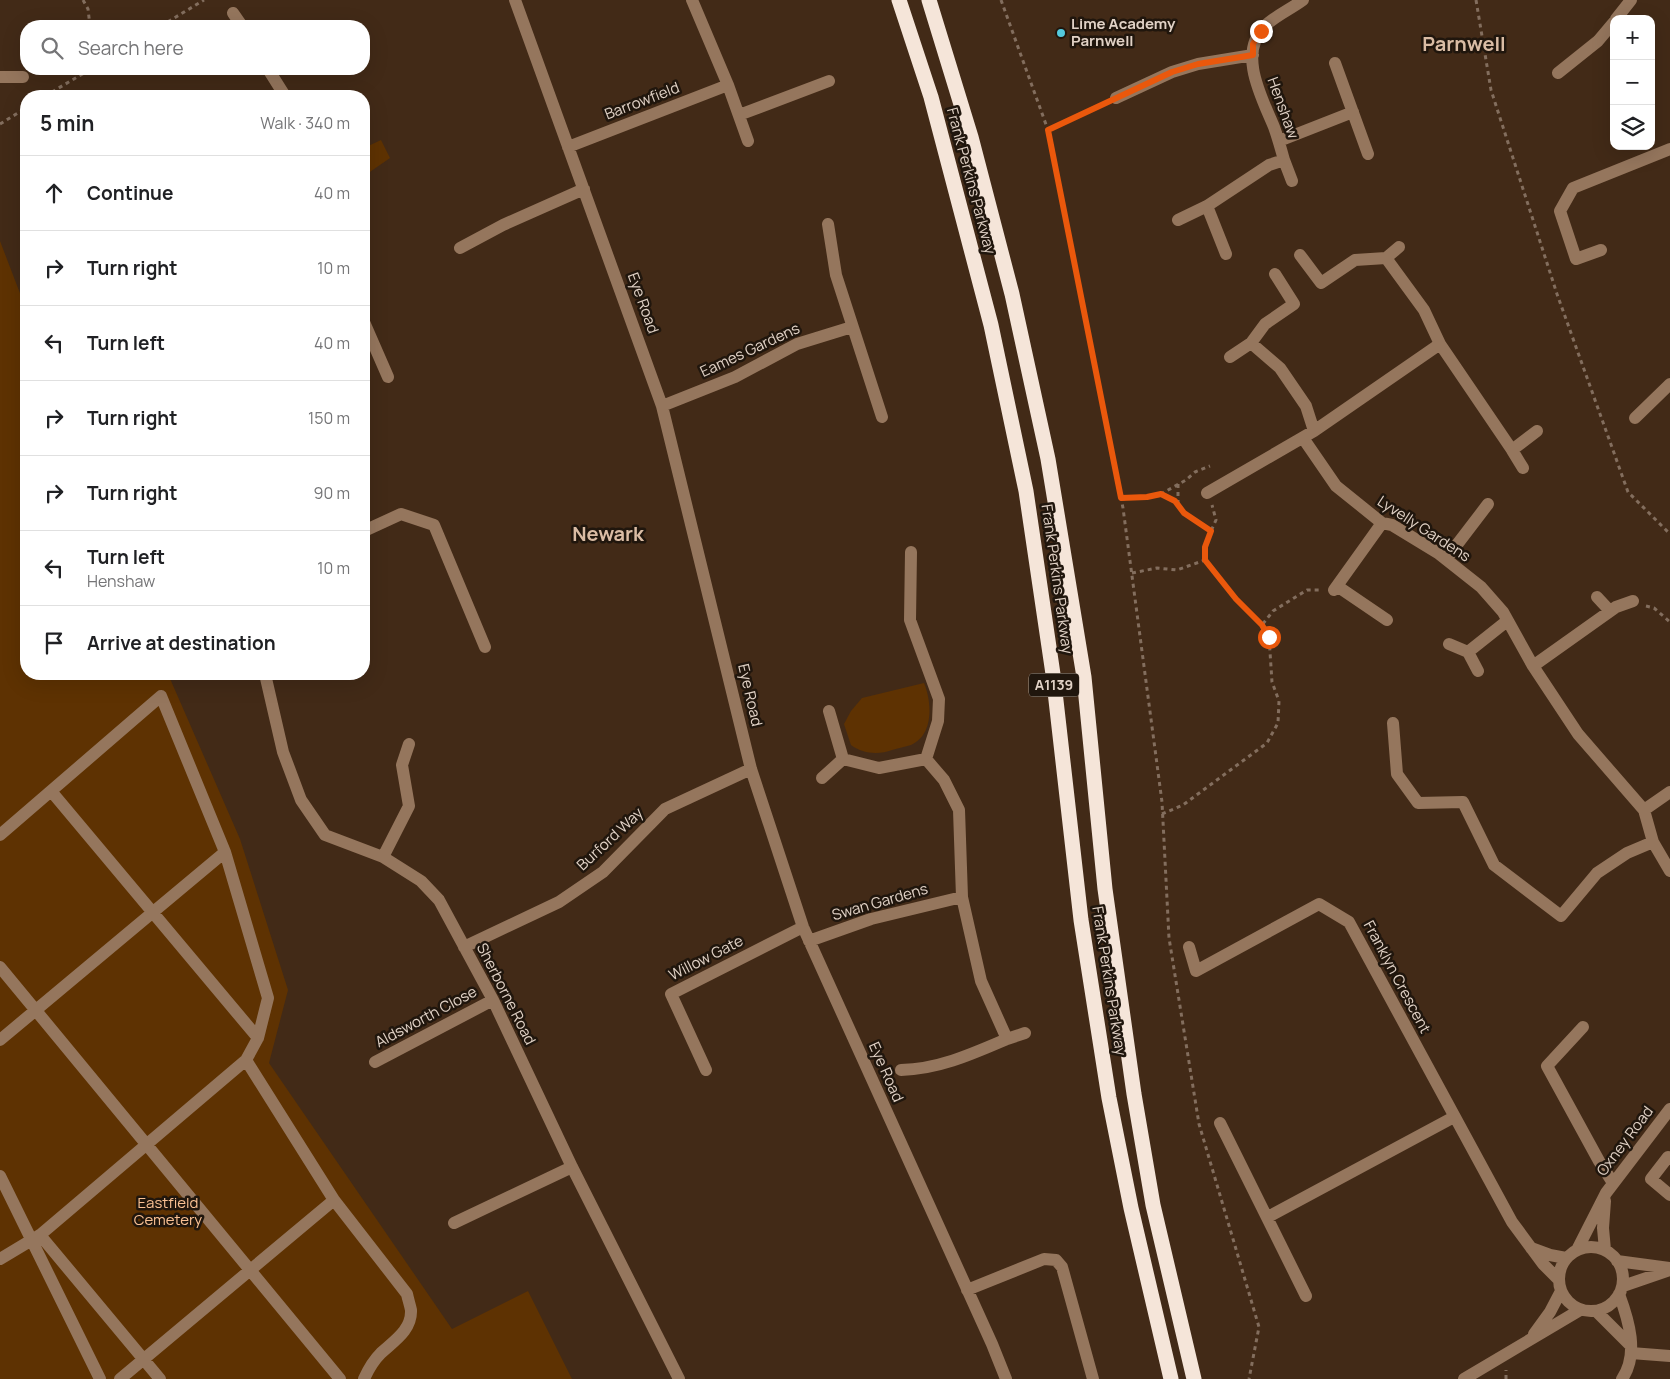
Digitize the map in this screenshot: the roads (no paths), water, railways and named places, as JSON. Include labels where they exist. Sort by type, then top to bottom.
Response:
[{"type":"highway","name":"Frank Perkins Parkway","points":[[900,0],[931,97],[991,325],[1026,491],[1053,674],[1081,920],[1109,1098],[1131,1208],[1171,1379]]},
{"type":"highway","name":"Frank Perkins Parkway","points":[[929,0],[971,137],[1012,294],[1048,459],[1084,677],[1105,890],[1134,1094],[1153,1205],[1194,1379]]},
{"type":"street","name":"Eye Road","points":[[515,0],[662,406],[751,769],[803,927],[992,1344],[1006,1379]]},
{"type":"street","points":[[692,0],[728,85],[748,141]]},
{"type":"street","name":"Henshaw","points":[[1292,182],[1279,141],[1256,83],[1253,66],[1253,44],[1264,27],[1303,0]]},
{"type":"street","points":[[1619,15],[1631,0]]},
{"type":"street","points":[[233,13],[238,20]]},
{"type":"street","points":[[1558,73],[1598,41],[1610,27]]},
{"type":"street","points":[[1116,98],[1172,72],[1198,64],[1253,55]]},
{"type":"street","points":[[1335,63],[1368,154]]},
{"type":"street","points":[[272,75],[281,90]]},
{"type":"street","points":[[0,76],[23,77]]},
{"type":"street","points":[[739,115],[829,81]]},
{"type":"street","name":"Barrowfield","points":[[568,147],[728,85]]},
{"type":"street","points":[[1279,141],[1353,112]]},
{"type":"street","points":[[1600,250],[1576,259],[1560,211],[1573,188],[1670,148]]},
{"type":"street","name":"Henshaw","points":[[1178,220],[1207,206],[1269,165],[1284,160]]},
{"type":"street","points":[[460,248],[503,225],[584,189]]},
{"type":"street","points":[[1207,206],[1226,254]]},
{"type":"street","points":[[828,224],[836,275],[882,418]]},
{"type":"street","points":[[1300,254],[1320,283],[1354,260],[1386,258],[1399,247]]},
{"type":"street","points":[[1386,258],[1424,310],[1440,344],[1523,468]]},
{"type":"street","points":[[1230,357],[1251,343],[1265,324],[1294,304],[1275,274]]},
{"type":"street","name":"Eames Gardens","points":[[662,406],[735,377],[797,344],[852,326]]},
{"type":"street","points":[[370,336],[388,377]]},
{"type":"street","points":[[1251,343],[1280,368],[1306,406],[1314,431]]},
{"type":"street","points":[[1207,493],[1314,431],[1440,344]]},
{"type":"street","points":[[1635,418],[1670,384]]},
{"type":"street","points":[[1512,450],[1537,431]]},
{"type":"street","name":"Lyvelly Gardens","points":[[1303,438],[1336,486],[1382,523],[1392,525],[1446,560],[1481,587],[1504,612],[1533,666],[1578,734],[1644,810],[1653,842],[1670,871]]},
{"type":"street","points":[[1446,560],[1488,504]]},
{"type":"street","points":[[370,528],[401,514],[434,525],[485,646]]},
{"type":"street","points":[[1382,523],[1336,588],[1387,620]]},
{"type":"street","points":[[911,552],[910,620],[939,699],[938,721],[926,759]]},
{"type":"street","points":[[1597,597],[1610,611]]},
{"type":"street","points":[[1533,666],[1616,607],[1633,601]]},
{"type":"street","points":[[1468,652],[1507,620]]},
{"type":"street","points":[[1449,644],[1468,652],[1478,671]]},
{"type":"street","name":"Sherborne Road","points":[[266,680],[283,752],[301,800],[325,835],[383,857],[421,881],[438,900],[492,1000],[572,1167],[679,1379]]},
{"type":"street","points":[[0,834],[161,696],[225,852],[268,998],[258,1038],[246,1060],[36,1238],[0,1259]]},
{"type":"street","points":[[829,710],[843,759]]},
{"type":"street","points":[[1393,723],[1397,774],[1418,804],[1463,802],[1494,865],[1561,916],[1597,873],[1627,853],[1653,842]]},
{"type":"street","points":[[383,857],[409,806],[402,765],[409,744]]},
{"type":"street","points":[[843,759],[879,768],[926,759]]},
{"type":"street","points":[[822,778],[843,759]]},
{"type":"street","points":[[926,759],[944,780],[959,810],[962,897],[981,981],[1007,1039]]},
{"type":"street","name":"Burford Way","points":[[464,947],[559,902],[602,872],[665,809],[751,769]]},
{"type":"street","points":[[51,791],[258,1038]]},
{"type":"street","points":[[1644,810],[1670,792]]},
{"type":"street","points":[[0,1040],[225,852]]},
{"type":"street","name":"Swan Gardens","points":[[808,941],[871,919],[962,897]]},
{"type":"street","name":"Franklyn Crescent","points":[[1189,947],[1196,971],[1320,904],[1349,922],[1512,1222],[1560,1286]]},
{"type":"street","name":"Willow Gate","points":[[706,1070],[671,994],[803,927]]},
{"type":"street","points":[[0,967],[340,1379]]},
{"type":"street","name":"Aldsworth Close","points":[[374,1062],[492,1000]]},
{"type":"street","points":[[1583,1027],[1547,1066],[1599,1161],[1610,1188]]},
{"type":"street","points":[[901,1070],[939,1065],[1025,1033]]},
{"type":"street","points":[[246,1060],[334,1200],[407,1294],[411,1311],[407,1327],[397,1341],[380,1354],[367,1371],[364,1379]]},
{"type":"street","name":"Oxney Road","points":[[1577,1250],[1610,1188],[1668,1115]]},
{"type":"street","points":[[1268,1217],[1454,1117]]},
{"type":"street","points":[[1220,1123],[1306,1296]]},
{"type":"street","points":[[1670,1158],[1668,1157],[1651,1179],[1670,1195]]},
{"type":"street","points":[[454,1223],[572,1167]]},
{"type":"street","points":[[0,1176],[36,1238],[100,1379]]},
{"type":"street","name":"Oxney Road","points":[[1605,1250],[1603,1228],[1610,1188]]},
{"type":"street","points":[[120,1379],[334,1200]]},
{"type":"street","points":[[36,1238],[160,1379]]},
{"type":"street","points":[[1622,1379],[1626,1372],[1631,1349],[1628,1320],[1621,1290],[1623,1275],[1617,1261],[1605,1250],[1587,1247],[1577,1250],[1566,1258],[1560,1269],[1560,1286],[1565,1299],[1580,1310],[1597,1312],[1608,1307],[1621,1290],[1670,1269]]},
{"type":"street","points":[[1531,1248],[1550,1255],[1566,1258]]},
{"type":"street","points":[[967,1290],[1044,1258],[1056,1260],[1062,1267],[1093,1379]]},
{"type":"street","points":[[1617,1261],[1670,1269]]},
{"type":"street","points":[[1529,1340],[1550,1312],[1560,1286]]},
{"type":"street","points":[[1464,1379],[1580,1310]]},
{"type":"street","points":[[1597,1312],[1631,1349],[1670,1356]]},
{"type":"place","name":"Lime Academy Parnwell","points":[[1061,33]]},
{"type":"district","name":"Parnwell","points":[[1464,44]]},
{"type":"district","name":"Newark","points":[[608,534]]},
{"type":"park label","name":"Eastfield Cemetery","points":[[168,1212]]}]
